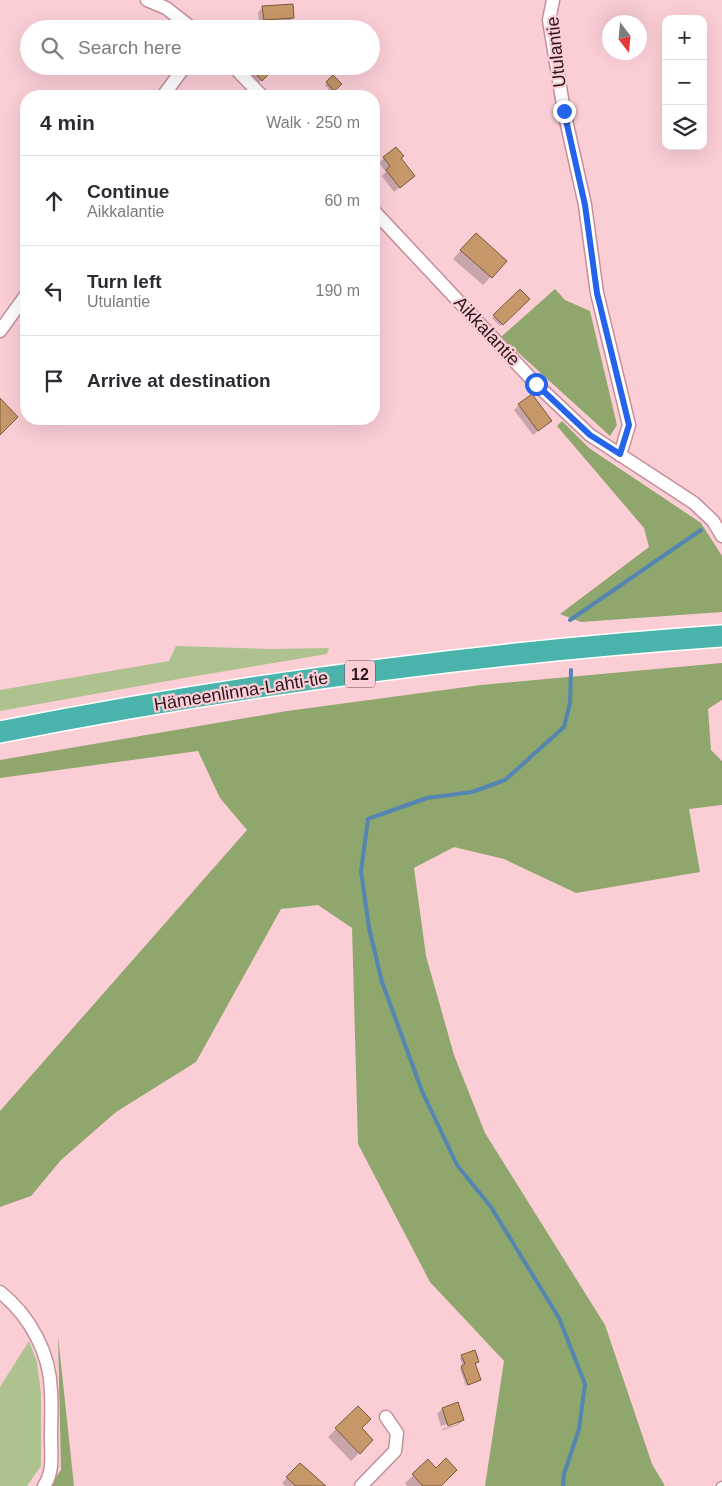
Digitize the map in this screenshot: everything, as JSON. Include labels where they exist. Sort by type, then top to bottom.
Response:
[{"type":"highway","name":"Hämeenlinna-Lahti-tie","points":[[0,732],[175,701],[446,662],[722,636]]},
{"type":"street","points":[[148,0],[166,8],[181,20]]},
{"type":"street","name":"Utulantie","points":[[553,0],[549,20],[564,111],[585,205],[597,293],[629,425],[620,454]]},
{"type":"street","points":[[168,90],[179,75]]},
{"type":"street","points":[[242,75],[256,90]]},
{"type":"street","name":"Aikkalantie","points":[[380,217],[536,384],[590,435],[694,503],[713,521],[722,536]]},
{"type":"street","points":[[0,331],[20,303]]},
{"type":"street","points":[[0,1292],[10,1300],[32,1328],[44,1355],[51,1390],[51,1470],[44,1486]]},
{"type":"street","points":[[361,1486],[395,1451],[397,1433],[386,1417]]},
{"type":"green space","points":[[555,289],[565,300],[590,311],[617,425],[610,436],[501,337]]},
{"type":"green space","points":[[562,421],[589,448],[701,523],[722,556],[722,612],[581,622],[560,614],[649,547],[644,528],[557,426]]},
{"type":"green space","points":[[176,646],[269,649],[329,648],[327,654],[0,711],[0,690],[169,661]]},
{"type":"green space","points":[[722,663],[722,700],[708,709],[711,750],[722,761],[722,805],[689,809],[700,872],[576,893],[504,859],[454,847],[414,868],[426,956],[454,1055],[485,1133],[605,1325],[652,1464],[665,1486],[485,1486],[504,1361],[430,1282],[358,1144],[352,928],[318,905],[281,909],[196,1062],[116,1112],[61,1160],[31,1196],[0,1207],[0,1111],[247,830],[220,798],[198,751],[0,778],[0,760],[287,711],[481,685]]},
{"type":"green space","points":[[58,1336],[74,1486],[49,1486],[61,1470]]},
{"type":"green space","points":[[29,1341],[37,1362],[41,1393],[41,1466],[27,1486],[0,1486],[0,1387]]},
{"type":"building","points":[[293,4],[294,18],[264,20],[262,6]]},
{"type":"building","points":[[257,75],[268,75],[262,81]]},
{"type":"building","points":[[333,75],[342,84],[333,90],[326,82]]},
{"type":"building","points":[[396,147],[404,156],[401,158],[415,176],[400,188],[386,170],[390,166],[383,157]]},
{"type":"building","points":[[476,233],[507,261],[492,278],[460,250]]},
{"type":"building","points":[[520,289],[530,299],[503,325],[493,315]]},
{"type":"building","points":[[532,394],[552,421],[538,431],[518,404]]},
{"type":"building","points":[[0,398],[18,417],[0,435]]},
{"type":"building","points":[[475,1350],[479,1362],[475,1363],[481,1380],[468,1385],[461,1366],[465,1364],[461,1355]]},
{"type":"building","points":[[458,1402],[464,1420],[448,1426],[442,1408]]},
{"type":"building","points":[[358,1406],[371,1419],[362,1428],[373,1440],[360,1454],[335,1428]]},
{"type":"building","points":[[446,1458],[457,1470],[441,1486],[423,1486],[412,1474],[428,1459],[436,1468]]},
{"type":"building","points":[[300,1463],[326,1486],[296,1486],[286,1477]]},
{"type":"waterway","points":[[570,620],[701,530]]},
{"type":"waterway","points":[[563,1486],[564,1474],[579,1429],[585,1384],[559,1318],[491,1207],[457,1165],[422,1091],[382,982],[369,928],[361,871],[368,819],[427,798],[472,792],[505,780],[564,727],[570,703],[571,670]]},
{"type":"route","points":[[536,384],[590,435],[620,454],[629,425],[597,293],[585,205],[564,111]]}]
